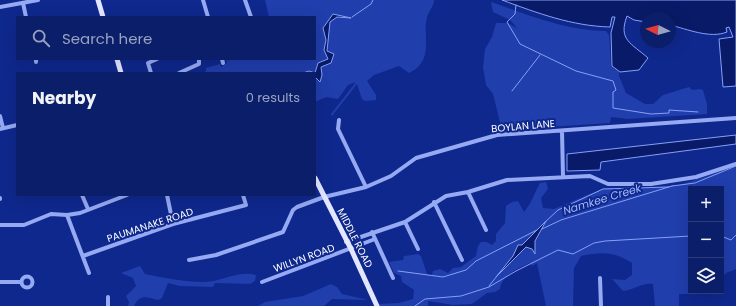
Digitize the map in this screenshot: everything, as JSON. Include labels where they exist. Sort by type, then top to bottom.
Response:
[{"type":"main road","points":[[98,0],[103,16]]},
{"type":"main road","points":[[116,60],[121,72]]},
{"type":"main road","name":"MIDDLE ROAD","points":[[316,180],[346,242],[351,249],[377,306]]},
{"type":"street","points":[[0,7],[38,0]]},
{"type":"street","points":[[203,0],[208,16]]},
{"type":"street","points":[[245,0],[251,16]]},
{"type":"street","points":[[23,3],[26,16]]},
{"type":"street","points":[[151,72],[148,63],[155,60]]},
{"type":"street","points":[[182,72],[199,64],[199,60]]},
{"type":"street","points":[[0,116],[2,129],[16,125]]},
{"type":"street","name":"BOYLAN LANE","points":[[189,260],[216,255],[283,232],[293,210],[297,207],[324,197],[366,188],[391,176],[415,159],[497,135],[736,118]]},
{"type":"street","points":[[339,120],[338,128],[366,188]]},
{"type":"street","points":[[562,131],[563,177]]},
{"type":"street","points":[[346,242],[405,222],[434,202],[446,196],[468,192],[507,180],[590,176],[608,184],[651,184],[696,177],[736,164]]},
{"type":"street","points":[[468,192],[486,230]]},
{"type":"street","points":[[82,196],[88,210]]},
{"type":"street","points":[[0,225],[24,225],[51,214],[67,215],[81,212],[123,196]]},
{"type":"street","points":[[167,196],[173,224]]},
{"type":"street","name":"PAUMANAKE ROAD","points":[[83,256],[173,224],[246,205],[243,196]]},
{"type":"street","points":[[434,202],[462,260]]},
{"type":"street","points":[[67,215],[89,273]]},
{"type":"street","points":[[405,222],[418,249]]},
{"type":"street","points":[[372,232],[393,278]]},
{"type":"street","name":"WILLYN ROAD","points":[[262,282],[375,239]]},
{"type":"street","points":[[600,278],[601,306]]},
{"type":"street","points":[[0,282],[21,282]]},
{"type":"street","points":[[108,297],[108,306]]},
{"type":"shaded area","points":[[265,0],[434,0],[427,17],[425,55],[417,68],[409,73],[399,66],[374,75],[367,81],[376,95],[376,100],[365,101],[362,99],[357,84],[332,116],[331,114],[356,82],[348,85],[338,99],[326,97],[316,102],[316,72],[204,72],[206,68],[220,64],[221,67],[227,63],[226,60],[316,60],[316,16],[269,16]]},
{"type":"shaded area","points":[[502,0],[736,0],[736,86],[723,87],[719,39],[733,37],[729,27],[726,28],[727,32],[720,34],[706,34],[676,27],[676,12],[640,12],[640,21],[634,20],[627,16],[624,31],[625,36],[648,58],[639,70],[620,72],[612,66],[611,33],[615,17],[612,17],[610,27],[582,24],[542,14]]},
{"type":"shaded area","points":[[491,2],[533,17],[562,25],[606,31],[609,35],[611,66],[619,72],[619,76],[626,93],[645,104],[653,104],[663,95],[689,87],[692,90],[700,89],[703,90],[707,104],[707,114],[628,119],[611,117],[610,123],[502,130],[493,94],[486,85],[483,67],[485,49],[492,37],[496,23],[508,23],[518,29],[510,20],[493,12]]},
{"type":"shaded area","points":[[333,14],[351,18],[337,17],[330,22],[327,51],[334,54],[331,63],[321,67],[322,75],[320,82],[316,78],[315,72],[318,63],[328,59],[324,50],[326,40],[323,28]]},
{"type":"shaded area","points":[[736,135],[736,144],[601,162],[600,170],[567,171],[567,154]]},
{"type":"shaded area","points":[[736,167],[736,269],[726,273],[724,276],[724,186],[688,186],[688,294],[679,294],[679,306],[655,306],[653,284],[646,284],[623,291],[612,279],[625,280],[632,275],[632,263],[613,254],[601,253],[581,256],[574,268],[573,306],[546,306],[537,263],[532,266],[530,263],[511,273],[501,284],[500,289],[495,292],[487,293],[472,304],[453,305],[428,301],[428,306],[380,306],[379,304],[399,303],[413,299],[414,290],[402,282],[401,276],[394,273],[389,262],[403,260],[404,256],[418,254],[421,256],[427,274],[432,275],[433,271],[440,269],[448,273],[453,268],[461,267],[476,256],[478,246],[481,242],[487,242],[492,245],[496,241],[496,234],[505,223],[506,206],[512,202],[518,201],[524,212],[540,183],[546,182],[548,189],[541,198],[543,208],[554,209],[604,188],[643,188],[679,185]]},
{"type":"shaded area","points":[[546,221],[535,241],[535,254],[532,249],[526,247],[496,277],[513,256],[518,245],[522,245]]},
{"type":"shaded area","points":[[140,266],[145,274],[189,281],[204,282],[243,274],[256,275],[255,281],[250,284],[215,283],[213,287],[180,286],[168,283],[162,298],[158,300],[144,297],[136,302],[134,306],[128,306],[129,302],[126,296],[136,286],[133,278],[121,273]]},
{"type":"shaded area","points":[[331,284],[337,287],[342,294],[368,300],[332,299],[324,306],[258,306],[265,302],[303,296]]},
{"type":"waterway","points":[[352,17],[371,4],[373,0]]},
{"type":"waterway","points":[[516,5],[515,14],[507,22],[520,44],[576,71],[613,81],[616,90],[613,92],[613,108],[651,114],[669,113],[669,110],[698,112]]},
{"type":"waterway","points":[[512,91],[540,55]]},
{"type":"waterway","name":"Namkee Creek","points":[[672,186],[695,183],[736,166]]},
{"type":"waterway","name":"Namkee Creek","points":[[542,229],[561,220],[672,186]]},
{"type":"waterway","name":"Namkee Creek","points":[[543,224],[558,210],[603,189],[669,187]]},
{"type":"waterway","name":"Namkee Creek","points":[[398,271],[443,277],[466,270],[476,261],[537,230]]},
{"type":"waterway","points":[[724,237],[731,240],[736,235]]},
{"type":"waterway","points":[[415,306],[425,299],[461,296],[489,287],[516,271],[558,250],[573,254],[594,243],[605,241],[688,236]]},
{"type":"waterway","name":"Namkee Creek","points":[[489,286],[497,276]]}]
